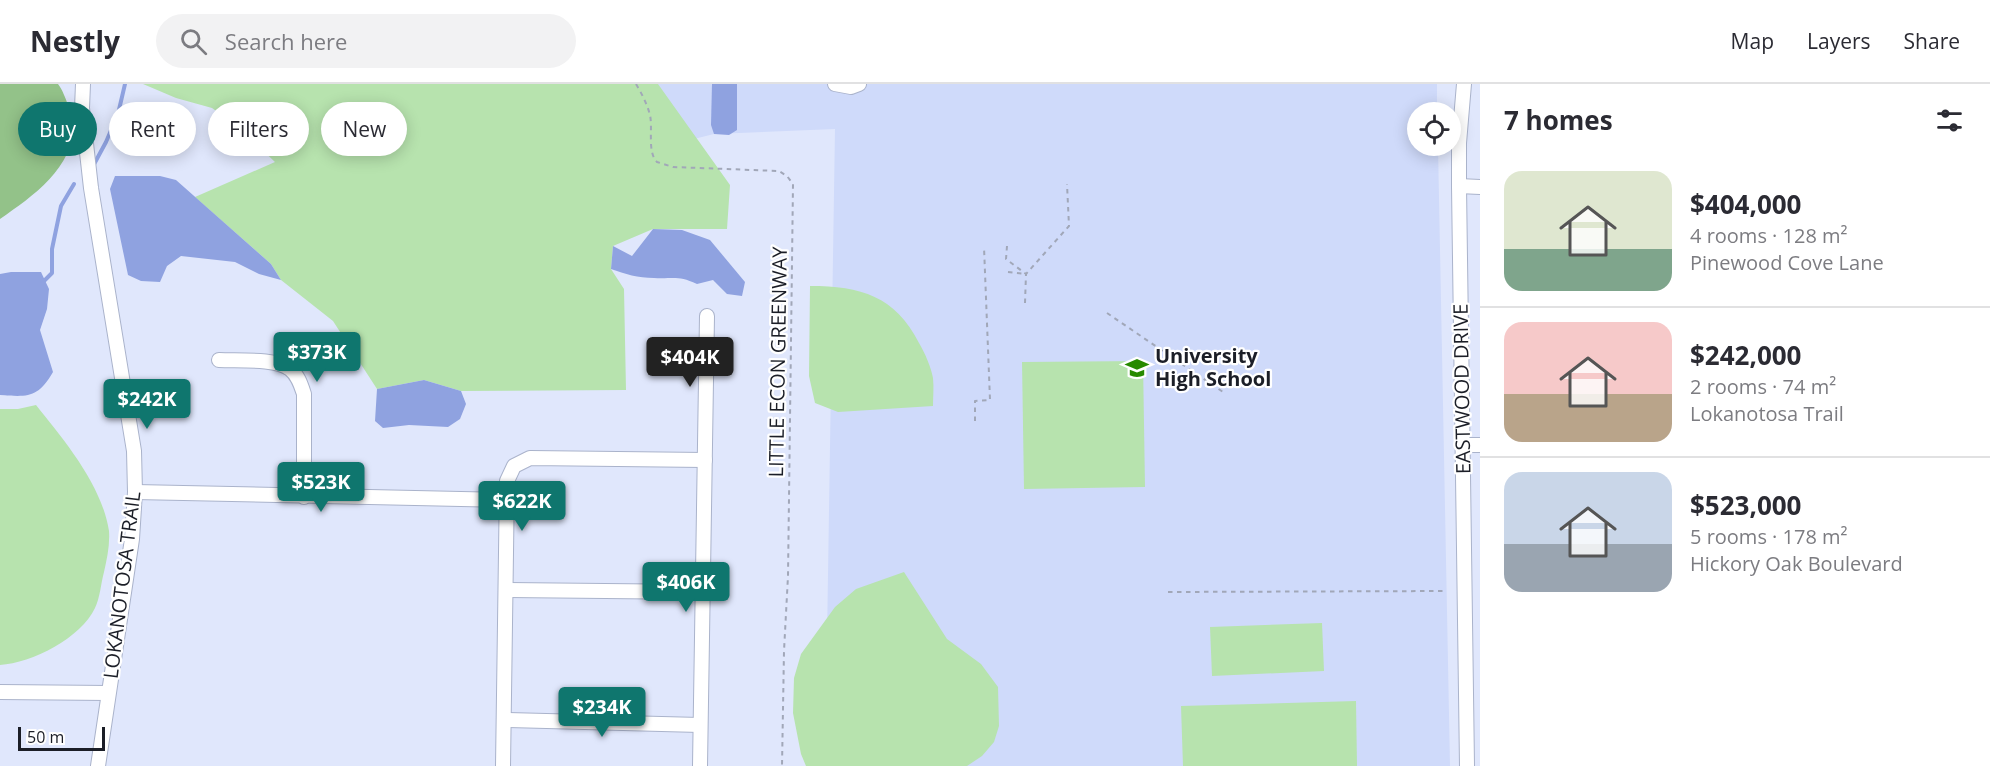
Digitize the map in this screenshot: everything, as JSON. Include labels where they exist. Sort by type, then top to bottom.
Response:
[{"type":"street","name":"LOKANOTOSA TRAIL","points":[[83,84],[82,108],[87,158],[133,441],[135,492],[132,539],[98,766]]},
{"type":"street","points":[[835,84],[851,87],[859,84]]},
{"type":"street","name":"EASTWOOD DRIVE","points":[[1464,84],[1459,143],[1462,445],[1474,717],[1467,766]]},
{"type":"street","points":[[1459,186],[1480,187]]},
{"type":"street","points":[[700,766],[706,316]]},
{"type":"street","points":[[219,360],[272,362],[290,368],[299,379],[304,394],[304,497]]},
{"type":"street","points":[[1462,445],[1480,445]]},
{"type":"street","points":[[503,766],[507,500],[510,473],[514,466],[530,458],[705,460]]},
{"type":"street","points":[[135,492],[507,500]]},
{"type":"street","points":[[506,590],[702,592]]},
{"type":"street","points":[[0,692],[108,693]]},
{"type":"street","points":[[504,720],[700,725]]},
{"type":"path","name":"LITTLE ECON GREENWAY","points":[[636,84],[649,112],[652,153],[657,162],[673,167],[779,171],[788,176],[793,184],[789,565],[784,651],[782,766]]},
{"type":"path","points":[[1025,303],[1026,274],[1069,226],[1067,184]]},
{"type":"path","points":[[1007,246],[1006,259],[1026,274]]},
{"type":"path","points":[[975,421],[975,401],[990,400],[984,247]]},
{"type":"path","points":[[1008,272],[1026,274]]},
{"type":"path","points":[[1107,313],[1224,392]]},
{"type":"path","points":[[1168,592],[1446,591]]},
{"type":"shaded area","name":"University High School","points":[[652,84],[1437,84],[1437,102],[1407,102],[1407,156],[1438,156],[1450,766],[825,766],[835,129],[714,134],[670,145]]},
{"type":"green space","points":[[0,84],[58,84],[67,102],[18,102],[18,156],[66,156],[38,190],[0,219]]},
{"type":"green space","points":[[143,84],[658,84],[730,185],[727,229],[653,229],[613,246],[611,269],[624,289],[626,390],[461,391],[424,380],[377,389],[333,321],[281,280],[271,264],[195,197],[275,162],[269,156],[309,156],[309,102],[208,102],[208,107],[176,98]]},
{"type":"green space","points":[[810,286],[845,288],[861,292],[875,297],[899,314],[910,327],[929,365],[933,378],[933,406],[838,412],[815,403],[809,376]]},
{"type":"green space","points":[[1143,361],[1145,487],[1024,489],[1022,362]]},
{"type":"green space","points":[[36,405],[80,464],[99,497],[109,531],[108,552],[97,604],[79,629],[67,639],[40,654],[0,665],[0,409],[18,409]]},
{"type":"green space","points":[[904,572],[947,639],[981,664],[998,687],[999,726],[994,742],[982,756],[967,766],[806,766],[801,754],[793,713],[794,678],[801,654],[835,607],[856,589]]},
{"type":"green space","points":[[1322,623],[1324,671],[1212,676],[1210,627]]},
{"type":"green space","points":[[1356,701],[1357,766],[1183,766],[1181,706]]},
{"type":"water","points":[[712,84],[737,84],[737,130],[729,135],[714,134],[711,125]]},
{"type":"water","points":[[115,176],[160,176],[176,180],[271,264],[281,280],[259,274],[235,262],[181,256],[167,266],[160,282],[141,281],[128,275],[110,189]]},
{"type":"water","points":[[653,229],[682,230],[710,240],[745,282],[742,296],[727,294],[713,280],[697,284],[680,278],[648,278],[611,269],[613,246],[632,256]]},
{"type":"water","points":[[41,272],[49,289],[47,309],[40,330],[53,372],[48,381],[37,391],[18,396],[0,395],[0,274]]},
{"type":"water","points":[[424,380],[461,391],[466,404],[460,419],[448,427],[409,425],[383,428],[375,421],[377,389]]},
{"type":"waterway","points":[[92,168],[118,114],[125,84]]},
{"type":"waterway","points":[[43,282],[52,273],[52,249],[61,206],[74,184]]},
{"type":"place","name":"University High School","points":[[1137,368]]}]
